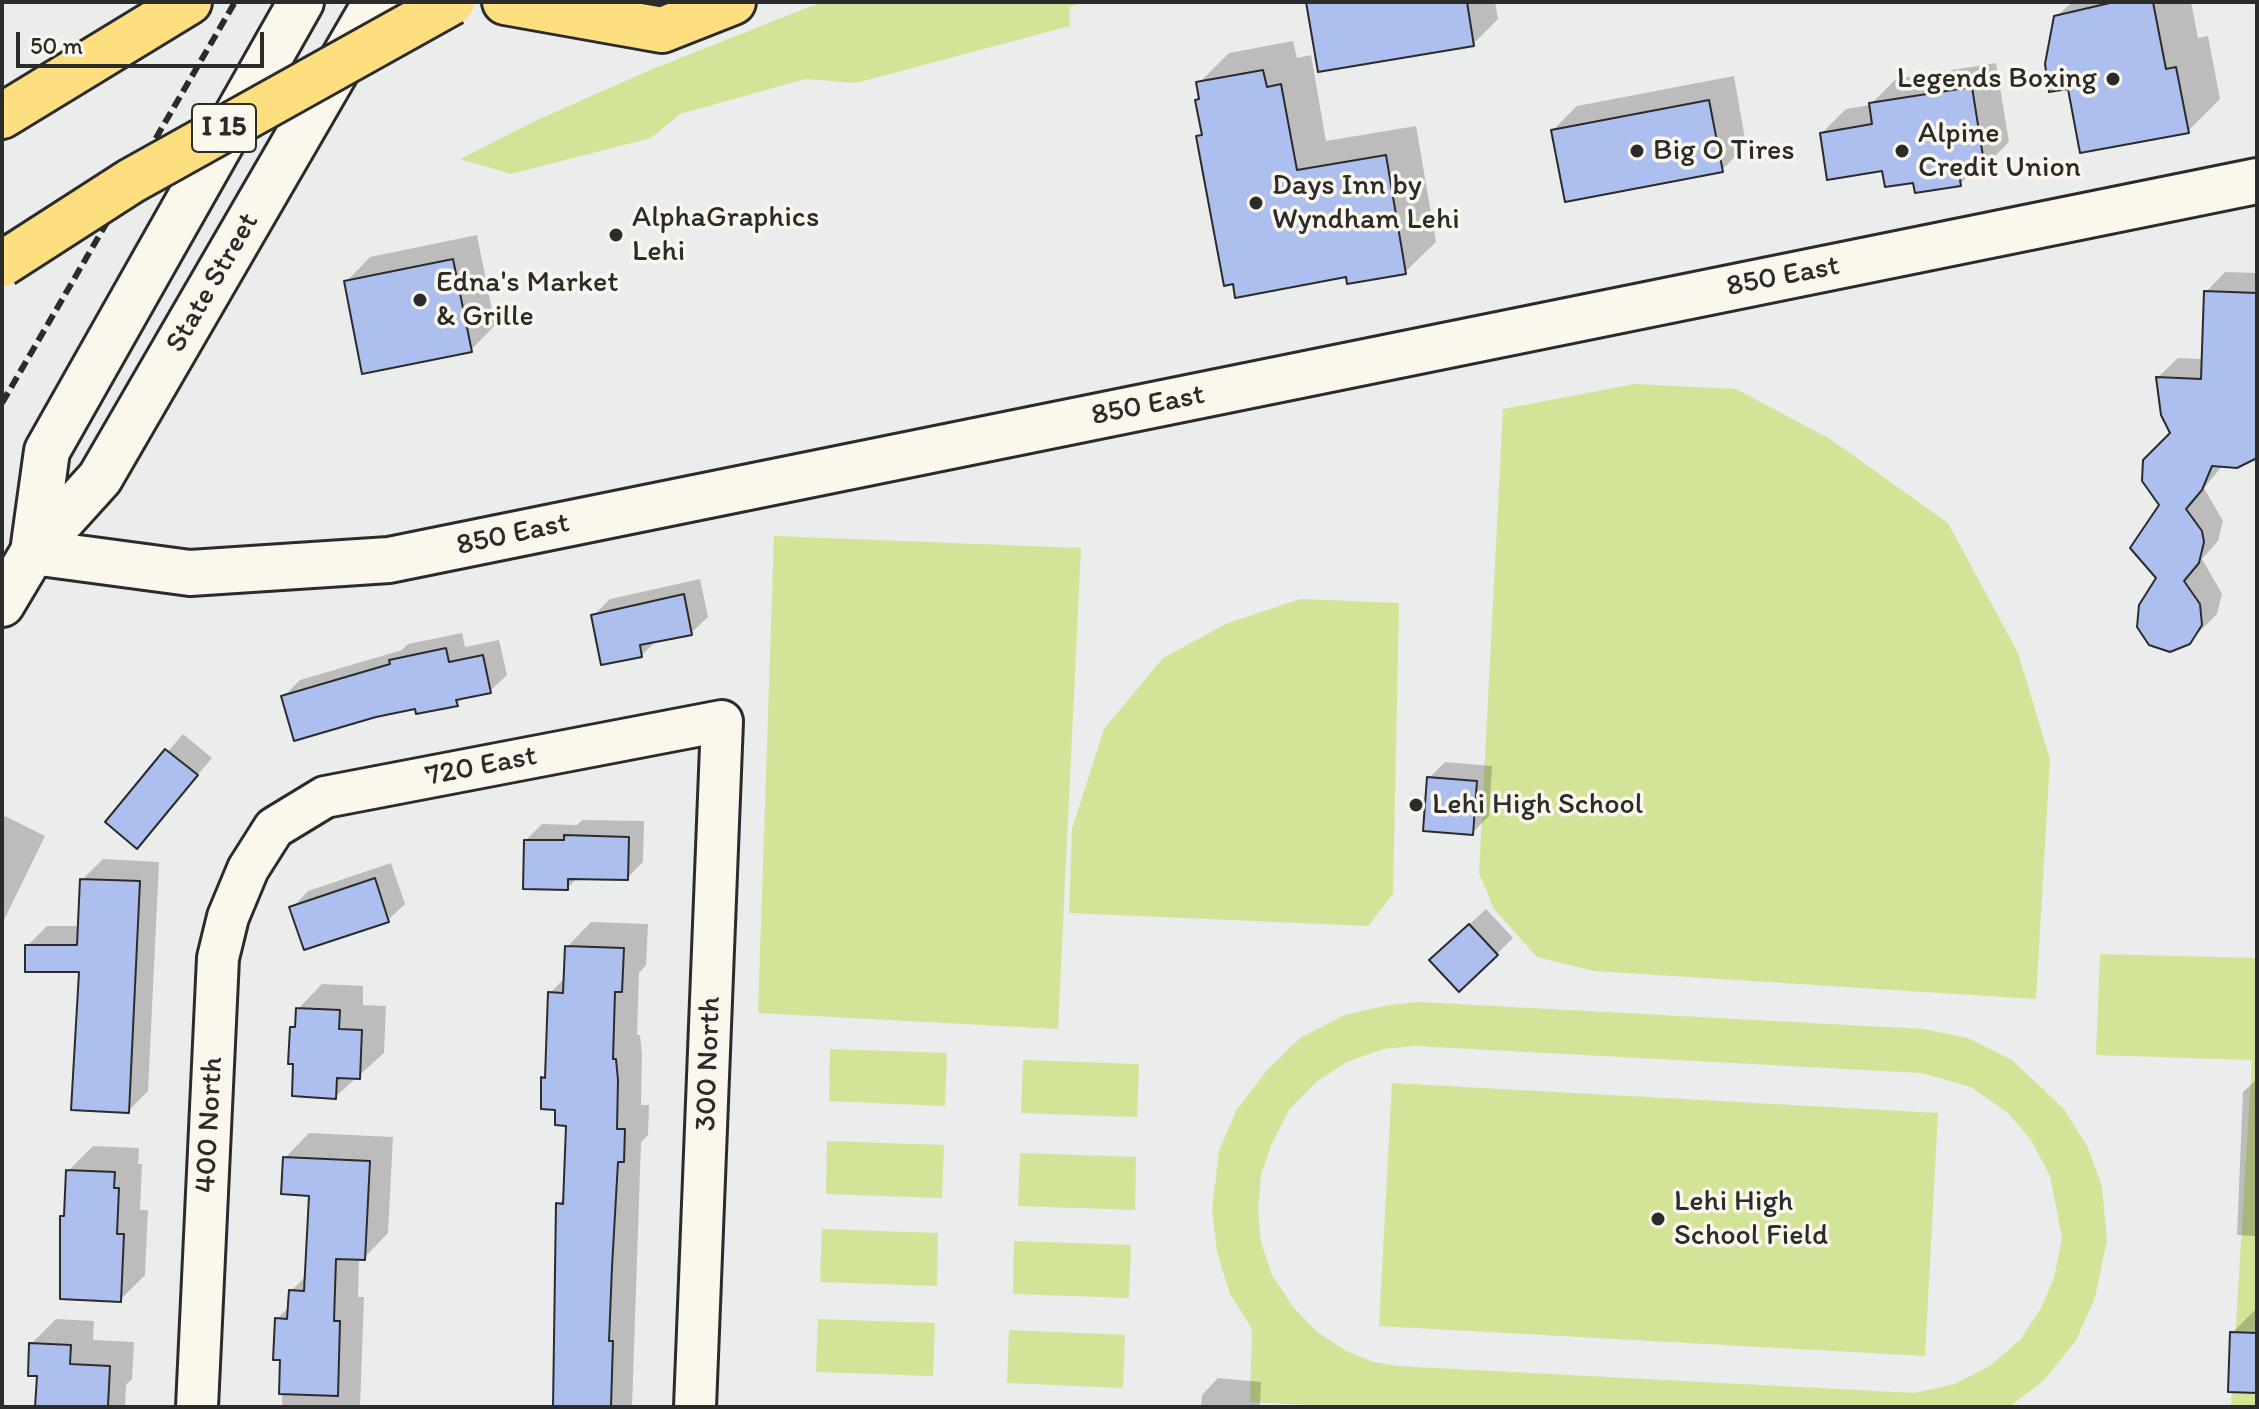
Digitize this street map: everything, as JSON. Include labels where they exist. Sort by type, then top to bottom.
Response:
[{"type":"highway","points":[[2,116],[189,2]]},
{"type":"highway","name":"I 15","points":[[2,264],[131,181],[452,2]]},
{"type":"highway","points":[[505,2],[662,30],[733,2]]},
{"type":"main road","name":"State Street","points":[[33,552],[47,451],[301,2]]},
{"type":"main road","name":"State Street","points":[[2,604],[33,552],[100,478],[376,2]]},
{"type":"main road","name":"850 East","points":[[33,552],[190,573],[389,560],[2257,181]]},
{"type":"street","name":"720 East","points":[[259,851],[274,828],[325,797],[722,721]]},
{"type":"street","name":"300 North","points":[[695,1407],[722,721]]},
{"type":"street","name":"400 North","points":[[197,1407],[218,958],[228,917],[259,851]]},
{"type":"green space","points":[[822,2],[1086,2],[1069,7],[1070,26],[856,83],[805,79],[680,114],[651,138],[511,174],[460,159],[535,121],[650,70]]},
{"type":"green space","points":[[1635,384],[1736,389],[1830,439],[1948,523],[2018,653],[2050,759],[2036,999],[1594,971],[1537,957],[1494,909],[1479,873],[1503,409]]},
{"type":"green space","points":[[774,536],[1081,548],[1058,1029],[758,1013]]},
{"type":"green space","points":[[1300,599],[1399,603],[1393,894],[1368,926],[1069,913],[1072,829],[1104,729],[1163,658],[1228,623]]},
{"type":"green space","points":[[2100,954],[2257,958],[2257,1407],[2231,1407],[2252,1060],[2096,1055]]},
{"type":"green space","points":[[1419,1002],[1923,1029],[1968,1038],[2012,1060],[2064,1109],[2087,1146],[2102,1186],[2107,1240],[2095,1298],[2075,1342],[2044,1380],[2009,1407],[1348,1407],[1250,1402],[1252,1329],[1230,1294],[1217,1252],[1212,1210],[1219,1151],[1236,1111],[1267,1070],[1300,1038],[1345,1015]],"holes":[[[1415,1046],[1921,1073],[1971,1087],[2008,1113],[2031,1140],[2050,1176],[2062,1238],[2054,1278],[2041,1308],[2020,1340],[1991,1365],[1955,1384],[1914,1393],[1397,1366],[1374,1362],[1346,1351],[1316,1331],[1294,1308],[1272,1275],[1261,1242],[1258,1209],[1261,1175],[1272,1143],[1289,1110],[1316,1082],[1347,1062],[1383,1049]]]},
{"type":"green space","points":[[830,1049],[947,1053],[945,1106],[829,1101]]},
{"type":"green space","points":[[1023,1060],[1139,1064],[1137,1117],[1021,1113]]},
{"type":"green space","name":"Lehi High School Field","points":[[1392,1083],[1938,1113],[1925,1356],[1379,1326]]},
{"type":"green space","points":[[827,1141],[944,1145],[942,1198],[826,1194]]},
{"type":"green space","points":[[1020,1153],[1136,1157],[1135,1210],[1018,1206]]},
{"type":"green space","points":[[822,1229],[938,1233],[937,1286],[820,1282]]},
{"type":"green space","points":[[1014,1241],[1131,1245],[1129,1298],[1013,1294]]},
{"type":"green space","points":[[818,1319],[935,1323],[933,1376],[816,1372]]},
{"type":"green space","points":[[1009,1330],[1125,1335],[1123,1388],[1007,1383]]},
{"type":"building","points":[[1306,2],[1467,2],[1474,46],[1318,72]]},
{"type":"building","name":"Legends Boxing","points":[[2114,2],[2153,2],[2166,69],[2176,67],[2189,133],[2080,153],[2068,89],[2049,92],[2045,64],[2054,16]]},
{"type":"building","name":"Days Inn by Wyndham Lehi","points":[[1263,70],[1267,87],[1281,84],[1297,170],[1386,155],[1406,274],[1347,284],[1346,277],[1235,298],[1233,284],[1224,286],[1196,136],[1202,135],[1195,100],[1199,99],[1196,82]]},
{"type":"building","name":"Alpine Credit Union","points":[[1972,87],[1985,169],[1959,173],[1961,186],[1915,193],[1913,183],[1885,187],[1882,171],[1827,180],[1820,133],[1872,124],[1869,103]]},
{"type":"building","name":"Big O Tires","points":[[1709,100],[1723,172],[1565,202],[1551,130]]},
{"type":"building","points":[[453,259],[472,352],[362,374],[344,281]]},
{"type":"building","points":[[2204,291],[2257,293],[2257,458],[2237,468],[2212,466],[2202,490],[2186,509],[2202,531],[2204,542],[2199,563],[2184,581],[2200,604],[2202,625],[2190,644],[2170,652],[2149,645],[2137,627],[2139,605],[2156,578],[2130,548],[2159,505],[2142,481],[2143,460],[2170,433],[2161,415],[2156,377],[2201,379]]},
{"type":"building","points":[[684,594],[692,635],[640,645],[642,657],[601,665],[591,615]]},
{"type":"building","points":[[446,648],[449,662],[483,655],[491,693],[456,700],[458,706],[416,714],[415,709],[376,717],[294,741],[281,696],[390,664],[389,660]]},
{"type":"building","points":[[165,749],[198,775],[137,849],[105,822]]},
{"type":"building","points":[[1427,777],[1477,781],[1473,835],[1423,831]]},
{"type":"building","points":[[564,835],[629,837],[628,880],[568,879],[568,890],[523,889],[524,840],[564,840]]},
{"type":"building","points":[[375,878],[389,922],[304,950],[289,907]]},
{"type":"building","points":[[80,879],[140,881],[129,1113],[71,1110],[79,972],[25,972],[25,945],[77,945]]},
{"type":"building","points":[[1469,924],[1498,955],[1459,992],[1429,960]]},
{"type":"building","points":[[565,946],[624,948],[622,992],[615,992],[613,1059],[616,1059],[618,1080],[617,1129],[625,1129],[624,1162],[618,1162],[612,1267],[609,1341],[613,1341],[611,1407],[553,1407],[556,1203],[563,1204],[566,1126],[555,1125],[555,1110],[541,1109],[541,1077],[545,1078],[548,992],[563,993]]},
{"type":"building","points":[[296,1008],[340,1010],[339,1029],[362,1030],[360,1079],[337,1078],[336,1099],[292,1096],[293,1064],[288,1064],[290,1027],[295,1027]]},
{"type":"building","points":[[283,1157],[370,1161],[365,1260],[336,1259],[334,1321],[340,1321],[338,1396],[279,1394],[280,1360],[273,1360],[275,1318],[287,1319],[289,1290],[304,1291],[309,1196],[281,1194]]},
{"type":"building","points":[[66,1170],[115,1172],[114,1188],[119,1188],[117,1234],[124,1234],[121,1302],[60,1299],[60,1216],[64,1216]]},
{"type":"building","points":[[2230,1332],[2257,1333],[2257,1393],[2228,1392]]},
{"type":"building","points":[[29,1343],[71,1345],[70,1364],[110,1366],[108,1406],[35,1407],[37,1376],[28,1376]]},
{"type":"railway","points":[[2,403],[235,2]]},
{"type":"place","name":"Legends Boxing","points":[[2113,79]]},
{"type":"place","name":"Big O Tires","points":[[1637,151]]},
{"type":"place","name":"Alpine Credit Union","points":[[1902,151]]},
{"type":"place","name":"Days Inn by Wyndham Lehi","points":[[1256,203]]},
{"type":"place","name":"AlphaGraphics Lehi","points":[[616,235]]},
{"type":"place","name":"Edna's Market & Grille","points":[[420,300]]},
{"type":"place","name":"Lehi High School","points":[[1416,805]]},
{"type":"place","name":"Lehi High School Field","points":[[1658,1219]]}]
